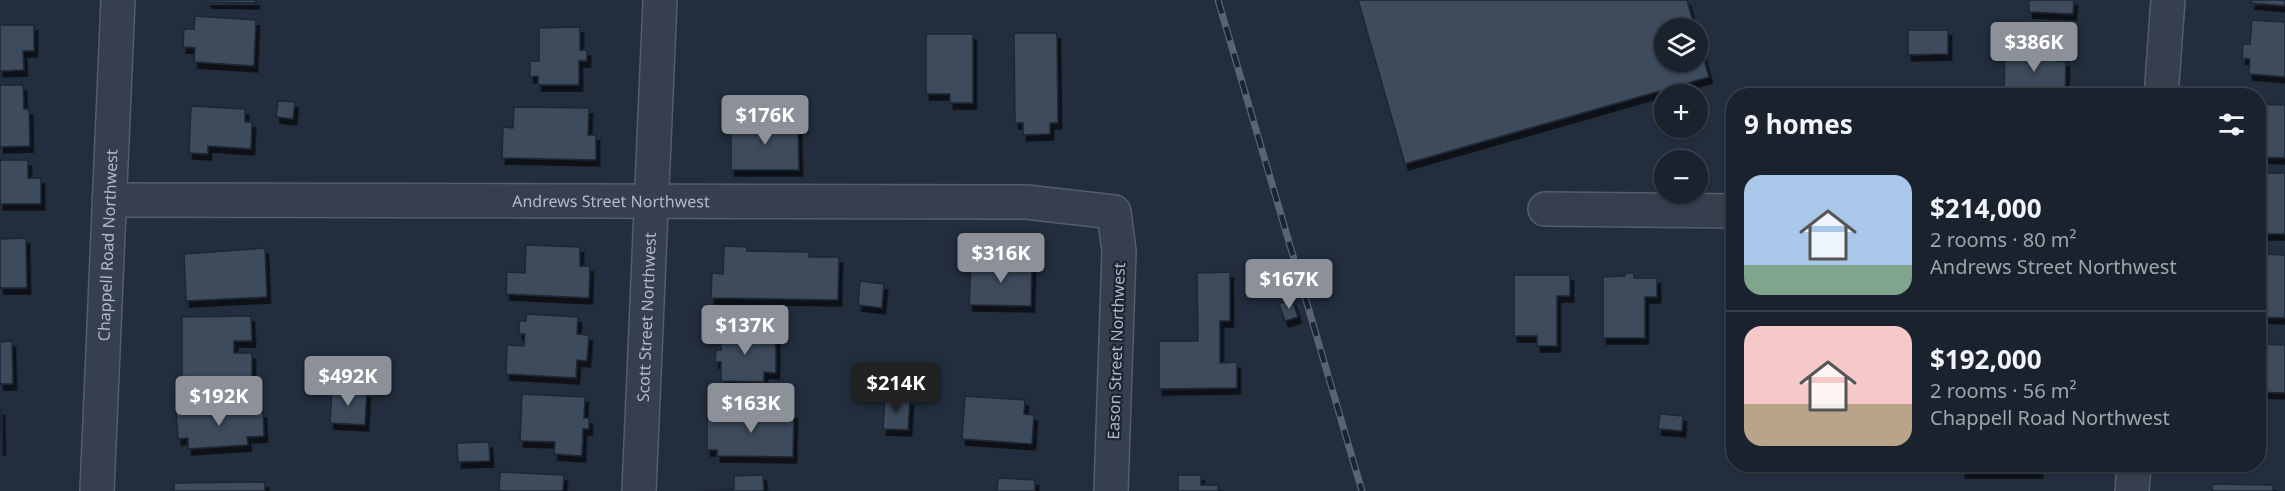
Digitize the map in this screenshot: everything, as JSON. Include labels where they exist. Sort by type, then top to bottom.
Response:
[{"type":"street","name":"Chappell Road Northwest","points":[[97,491],[118,0]]},
{"type":"street","name":"Scott Street Northwest","points":[[639,491],[660,0]]},
{"type":"street","points":[[2162,88],[2168,0]]},
{"type":"street","name":"Andrews Street Northwest","points":[[110,200],[652,203],[1026,202],[1114,212]]},
{"type":"street","points":[[1545,209],[1726,211]]},
{"type":"street","name":"Eason Street Northwest","points":[[1111,491],[1119,251],[1114,212]]},
{"type":"street","points":[[2132,491],[2133,472]]},
{"type":"building","points":[[207,0],[256,0],[256,3],[207,2]]},
{"type":"building","points":[[1358,0],[1687,0],[1692,18],[1654,18],[1654,72],[1708,72],[1709,77],[1685,84],[1654,84],[1654,93],[1405,164]]},
{"type":"building","points":[[2029,0],[2074,0],[2073,14],[2029,12]]},
{"type":"building","points":[[2252,0],[2285,0],[2285,6],[2251,3]]},
{"type":"building","points":[[195,16],[256,20],[254,66],[194,62],[195,48],[183,47],[184,29],[194,29]]},
{"type":"building","points":[[2252,20],[2285,22],[2285,77],[2249,74],[2250,59],[2242,58],[2243,44],[2250,44]]},
{"type":"building","points":[[0,25],[34,25],[34,51],[23,51],[24,70],[0,71]]},
{"type":"building","points":[[580,27],[580,50],[587,50],[587,61],[579,61],[579,85],[538,85],[538,76],[530,77],[530,61],[539,61],[539,28]]},
{"type":"building","points":[[1908,30],[1948,30],[1948,54],[1908,55]]},
{"type":"building","points":[[1014,33],[1057,33],[1058,123],[1050,123],[1050,134],[1023,135],[1023,123],[1015,123]]},
{"type":"building","points":[[926,34],[973,34],[973,103],[950,103],[950,94],[926,94]]},
{"type":"building","points":[[2005,48],[2059,48],[2058,61],[2066,61],[2065,88],[2004,88]]},
{"type":"building","points":[[0,85],[23,85],[24,109],[29,109],[30,146],[0,147]]},
{"type":"building","points":[[278,101],[295,102],[293,119],[276,117]]},
{"type":"building","points":[[2266,104],[2285,105],[2285,158],[2266,157]]},
{"type":"building","points":[[191,106],[245,109],[245,122],[252,122],[251,149],[208,146],[208,154],[189,153]]},
{"type":"building","points":[[514,107],[589,108],[588,135],[596,135],[596,160],[502,158],[503,127],[513,128]]},
{"type":"building","points":[[731,122],[798,122],[799,170],[731,170]]},
{"type":"building","points":[[0,160],[28,160],[28,178],[41,178],[41,204],[0,204]]},
{"type":"building","points":[[2266,173],[2285,173],[2285,234],[2266,234]]},
{"type":"building","points":[[26,238],[27,288],[0,288],[0,239]]},
{"type":"building","points":[[526,245],[580,247],[580,266],[590,266],[589,298],[506,294],[507,272],[525,273]]},
{"type":"building","points":[[724,246],[747,247],[747,251],[809,252],[809,257],[839,257],[838,300],[711,298],[712,273],[723,274]]},
{"type":"building","points":[[265,248],[267,297],[186,301],[184,254]]},
{"type":"building","points":[[2266,254],[2285,255],[2285,318],[2266,317]]},
{"type":"building","points":[[971,261],[1032,262],[1031,306],[969,305]]},
{"type":"building","points":[[1230,272],[1230,321],[1220,321],[1220,363],[1237,362],[1237,388],[1159,389],[1159,341],[1198,341],[1197,273]]},
{"type":"building","points":[[1625,273],[1634,273],[1634,278],[1657,278],[1657,297],[1645,297],[1645,338],[1603,338],[1603,277],[1625,276]]},
{"type":"building","points":[[1514,275],[1570,275],[1570,296],[1557,296],[1557,346],[1537,346],[1537,336],[1514,336]]},
{"type":"building","points":[[860,281],[884,284],[882,308],[858,305]]},
{"type":"building","points":[[1292,299],[1298,317],[1285,321],[1279,304]]},
{"type":"building","points":[[526,314],[578,317],[577,334],[589,335],[587,361],[577,360],[576,378],[506,374],[507,345],[524,346],[525,334],[519,334],[519,321],[526,321]]},
{"type":"building","points":[[251,316],[252,341],[234,341],[234,353],[252,353],[252,381],[182,382],[182,317]]},
{"type":"building","points":[[721,325],[741,326],[741,337],[776,337],[776,373],[764,372],[764,382],[721,381],[721,362],[715,362],[716,350],[721,350]]},
{"type":"building","points":[[12,341],[13,384],[0,384],[0,342]]},
{"type":"building","points":[[2266,344],[2285,345],[2285,393],[2266,392]]},
{"type":"building","points":[[332,390],[367,392],[365,425],[330,423]]},
{"type":"building","points":[[522,394],[585,397],[584,418],[589,418],[589,429],[583,429],[582,456],[554,454],[555,442],[520,441]]},
{"type":"building","points":[[965,396],[1025,400],[1024,414],[1034,415],[1032,444],[962,439]]},
{"type":"building","points":[[885,398],[910,400],[908,430],[883,429]]},
{"type":"building","points":[[249,407],[249,413],[263,412],[264,436],[247,437],[248,445],[188,449],[188,438],[178,439],[176,412]]},
{"type":"building","points":[[1,409],[2,449],[0,449]]},
{"type":"building","points":[[707,412],[794,413],[793,457],[717,456],[717,450],[707,450]]},
{"type":"building","points":[[1660,414],[1683,416],[1682,431],[1658,429]]},
{"type":"building","points":[[489,442],[490,461],[458,462],[457,443]]},
{"type":"building","points":[[500,472],[564,475],[563,491],[499,491]]},
{"type":"building","points":[[763,475],[764,491],[704,491],[734,489],[734,476]]},
{"type":"building","points":[[1178,475],[1201,475],[1201,485],[1218,485],[1218,491],[1178,491]]},
{"type":"building","points":[[998,478],[1035,480],[1035,491],[997,491]]},
{"type":"building","points":[[265,482],[265,491],[174,491],[174,483]]},
{"type":"building","points":[[2212,484],[2273,485],[2273,491],[2212,491]]},
{"type":"railway","points":[[1218,0],[1362,491]]}]
